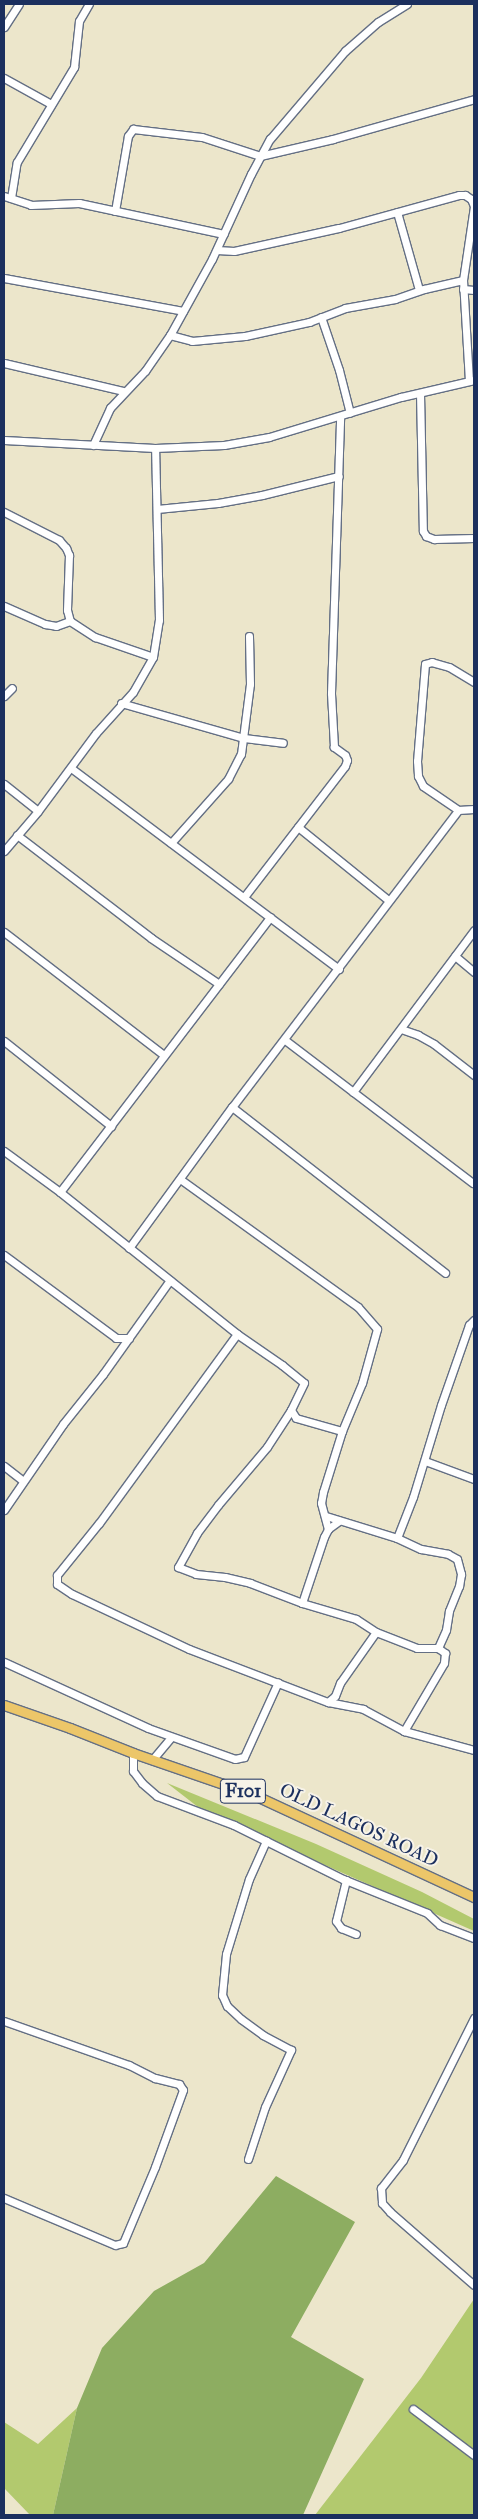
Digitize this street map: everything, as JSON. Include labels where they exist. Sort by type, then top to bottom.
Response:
[{"type":"main road","name":"OLD LAGOS ROAD","points":[[4,1705],[70,1728],[133,1754],[252,1794],[474,1897]]},
{"type":"street","points":[[4,27],[19,4]]},
{"type":"street","points":[[89,4],[80,20],[74,67],[17,162],[7,197],[31,205],[79,203],[224,234]]},
{"type":"street","points":[[93,445],[104,420],[123,392],[145,371],[170,335],[216,250],[260,156],[285,118],[345,51],[378,22],[404,5]]},
{"type":"street","points":[[4,78],[51,104]]},
{"type":"street","points":[[115,211],[128,136],[133,129],[202,137],[260,156],[333,140],[474,99]]},
{"type":"street","points":[[4,440],[155,448],[247,442],[472,380],[463,289],[474,206],[471,198],[465,195],[458,195],[259,246],[234,251],[216,250]]},
{"type":"street","points":[[397,212],[419,290]]},
{"type":"street","points":[[4,278],[183,311]]},
{"type":"street","points":[[170,335],[192,342],[222,340],[309,322],[345,308],[395,299],[419,290],[463,280]]},
{"type":"street","points":[[463,289],[474,290]]},
{"type":"street","points":[[321,317],[339,370],[350,413]]},
{"type":"street","points":[[4,363],[123,392]]},
{"type":"street","points":[[420,393],[423,531],[426,536],[434,539],[474,538]]},
{"type":"street","points":[[244,897],[345,766],[347,760],[345,755],[334,747],[332,692],[334,563],[340,416]]},
{"type":"street","points":[[4,851],[121,703],[133,692],[153,657],[159,620],[158,510],[155,448]]},
{"type":"street","points":[[158,510],[244,498],[339,476]]},
{"type":"street","points":[[4,512],[59,540],[66,548],[70,555],[67,610],[70,622]]},
{"type":"street","points":[[4,606],[45,624],[56,626],[70,622],[95,636],[153,657]]},
{"type":"street","points":[[171,843],[228,779],[241,754],[251,662],[249,636]]},
{"type":"street","points":[[474,682],[458,671],[428,662],[424,668],[417,761],[418,776],[423,786],[458,810],[474,809]]},
{"type":"street","points":[[4,696],[12,688]]},
{"type":"street","points":[[121,703],[244,738],[283,743]]},
{"type":"street","points":[[70,768],[339,969]]},
{"type":"street","points":[[4,784],[38,810]]},
{"type":"street","points":[[129,1248],[232,1107],[285,1040],[388,900],[458,810]]},
{"type":"street","points":[[298,827],[388,900]]},
{"type":"street","points":[[17,835],[151,938],[219,984]]},
{"type":"street","points":[[60,1192],[270,917]]},
{"type":"street","points":[[353,1092],[474,930]]},
{"type":"street","points":[[4,932],[164,1055]]},
{"type":"street","points":[[455,956],[474,972]]},
{"type":"street","points":[[401,1029],[418,1035],[434,1044],[474,1075]]},
{"type":"street","points":[[285,1040],[473,1183]]},
{"type":"street","points":[[4,1042],[111,1126]]},
{"type":"street","points":[[232,1107],[445,1273]]},
{"type":"street","points":[[4,1150],[60,1192],[237,1334],[282,1365],[304,1383],[291,1410],[267,1447],[197,1533],[178,1567],[196,1574],[225,1577],[250,1583],[302,1603],[356,1619],[376,1632],[416,1648],[438,1648],[445,1654],[444,1663],[404,1731]]},
{"type":"street","points":[[180,1180],[358,1307],[376,1329],[362,1383],[342,1431],[323,1492],[321,1503],[326,1516],[328,1530],[302,1603]]},
{"type":"street","points":[[4,1255],[116,1338],[129,1338]]},
{"type":"street","points":[[4,1510],[63,1424],[103,1374],[170,1280]]},
{"type":"street","points":[[397,1538],[425,1461],[441,1405],[468,1325],[474,1320]]},
{"type":"street","points":[[237,1334],[99,1523],[57,1575],[57,1584],[72,1594],[189,1649],[328,1702],[362,1709],[404,1731],[474,1750]]},
{"type":"street","points":[[116,1338],[118,1351]]},
{"type":"street","points":[[291,1410],[296,1418],[342,1431]]},
{"type":"street","points":[[425,1461],[474,1479]]},
{"type":"street","points":[[4,1466],[23,1481]]},
{"type":"street","points":[[326,1516],[397,1538],[421,1549],[448,1554],[457,1559],[460,1565],[459,1586],[449,1611],[446,1630],[438,1648]]},
{"type":"street","points":[[328,1530],[339,1521]]},
{"type":"street","points":[[328,1702],[335,1696],[340,1682],[376,1632]]},
{"type":"street","points":[[4,1662],[148,1728],[240,1759],[247,1752],[278,1682]]},
{"type":"street","points":[[152,1760],[171,1737]]},
{"type":"street","points":[[133,1754],[133,1771],[142,1783],[157,1796],[234,1825],[346,1880],[427,1913],[440,1924],[474,1938]]},
{"type":"street","points":[[248,2159],[265,2107],[291,2050],[262,2036],[227,2006],[222,1995],[226,1954],[249,1879],[266,1841]]},
{"type":"street","points":[[346,1880],[336,1921],[341,1928],[356,1934]]},
{"type":"street","points":[[474,2018],[403,2160],[381,2188],[382,2203],[390,2212],[474,2285]]},
{"type":"street","points":[[4,2021],[128,2065],[182,2088],[155,2167],[123,2243],[115,2244],[4,2198]]},
{"type":"street","points":[[413,2409],[474,2455]]},
{"type":"green space","points":[[167,1783],[316,1844],[422,1892],[474,1919],[474,1931],[268,1840],[216,1821]]},
{"type":"green space","points":[[276,2176],[355,2222],[291,2337],[364,2379],[303,2515],[53,2515],[77,2408],[102,2348],[154,2291],[204,2263]]},
{"type":"green space","points":[[474,2299],[474,2515],[315,2515],[421,2378]]},
{"type":"green space","points":[[77,2408],[53,2515],[30,2515],[4,2488],[4,2422],[38,2444]]}]
